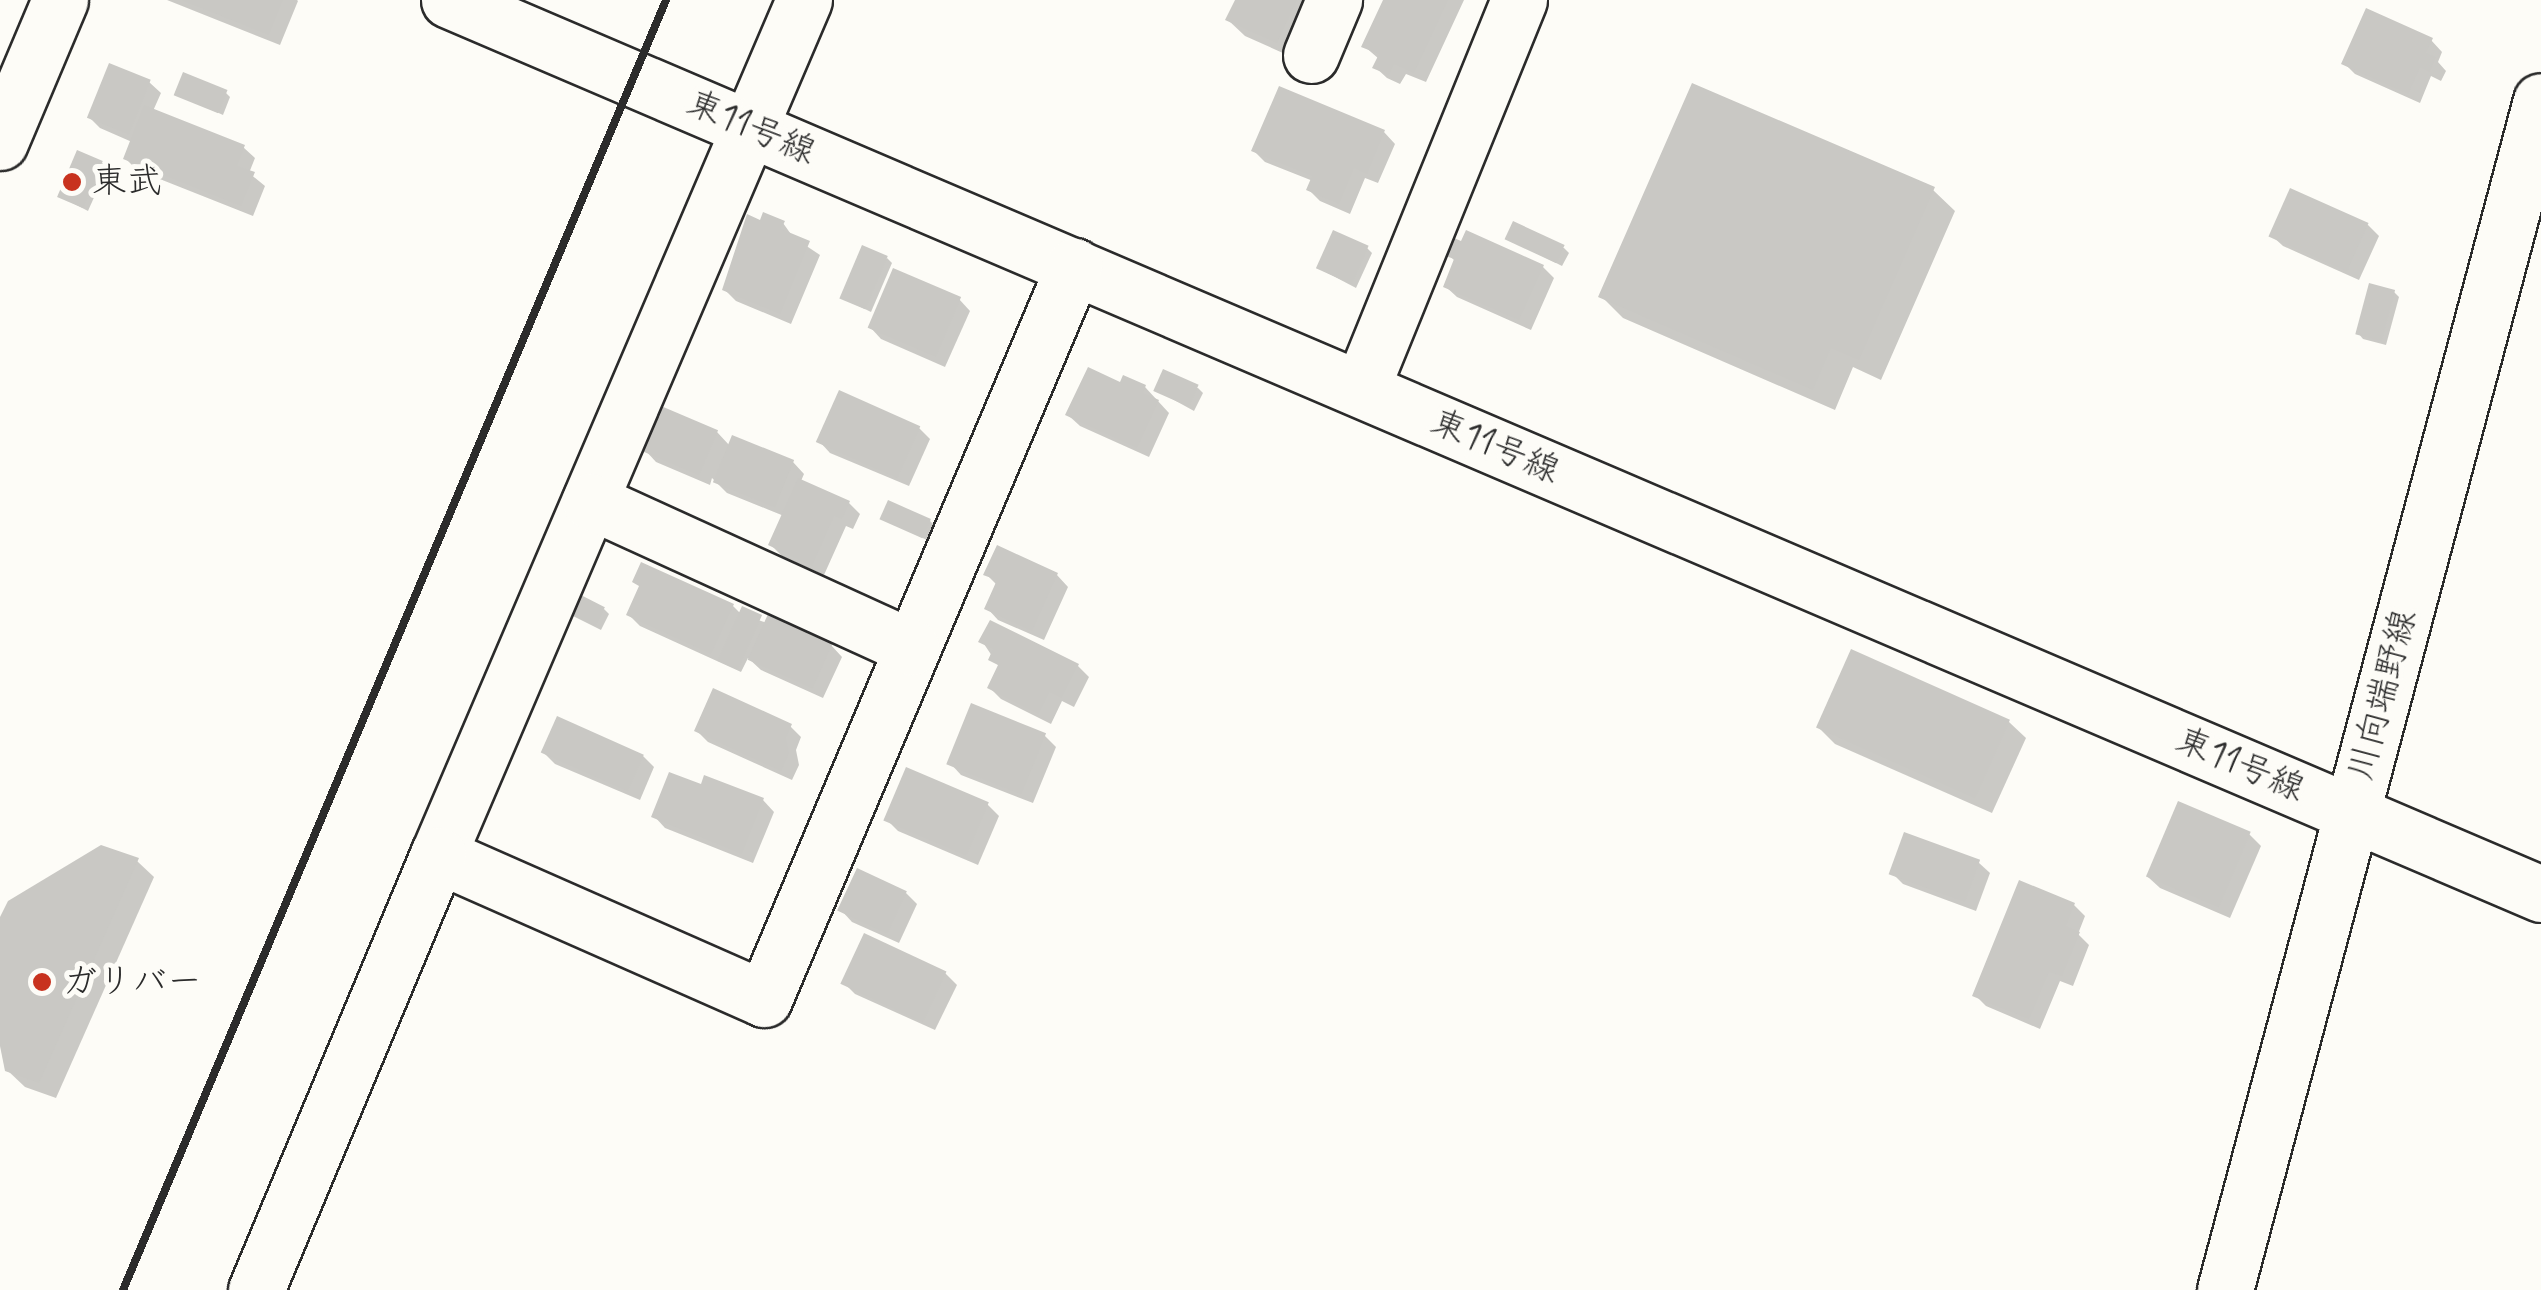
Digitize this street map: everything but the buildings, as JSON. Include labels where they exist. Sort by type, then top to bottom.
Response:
[{"type":"main road","points":[[0,142],[60,0]]},
{"type":"main road","name":"東11号線","points":[[449,0],[2541,894]]},
{"type":"main road","points":[[256,1290],[804,0]]},
{"type":"main road","points":[[1312,55],[1334,0]]},
{"type":"main road","points":[[1361,389],[1519,0]]},
{"type":"main road","name":"川向端野線","points":[[2225,1290],[2541,100]]},
{"type":"main road","points":[[438,856],[764,999],[1074,266]]},
{"type":"main road","points":[[590,501],[912,647]]},
{"type":"railway","points":[[123,1290],[666,0]]},
{"type":"place","name":"東武","points":[[72,182]]},
{"type":"place","name":"ガリバー","points":[[42,982]]}]
